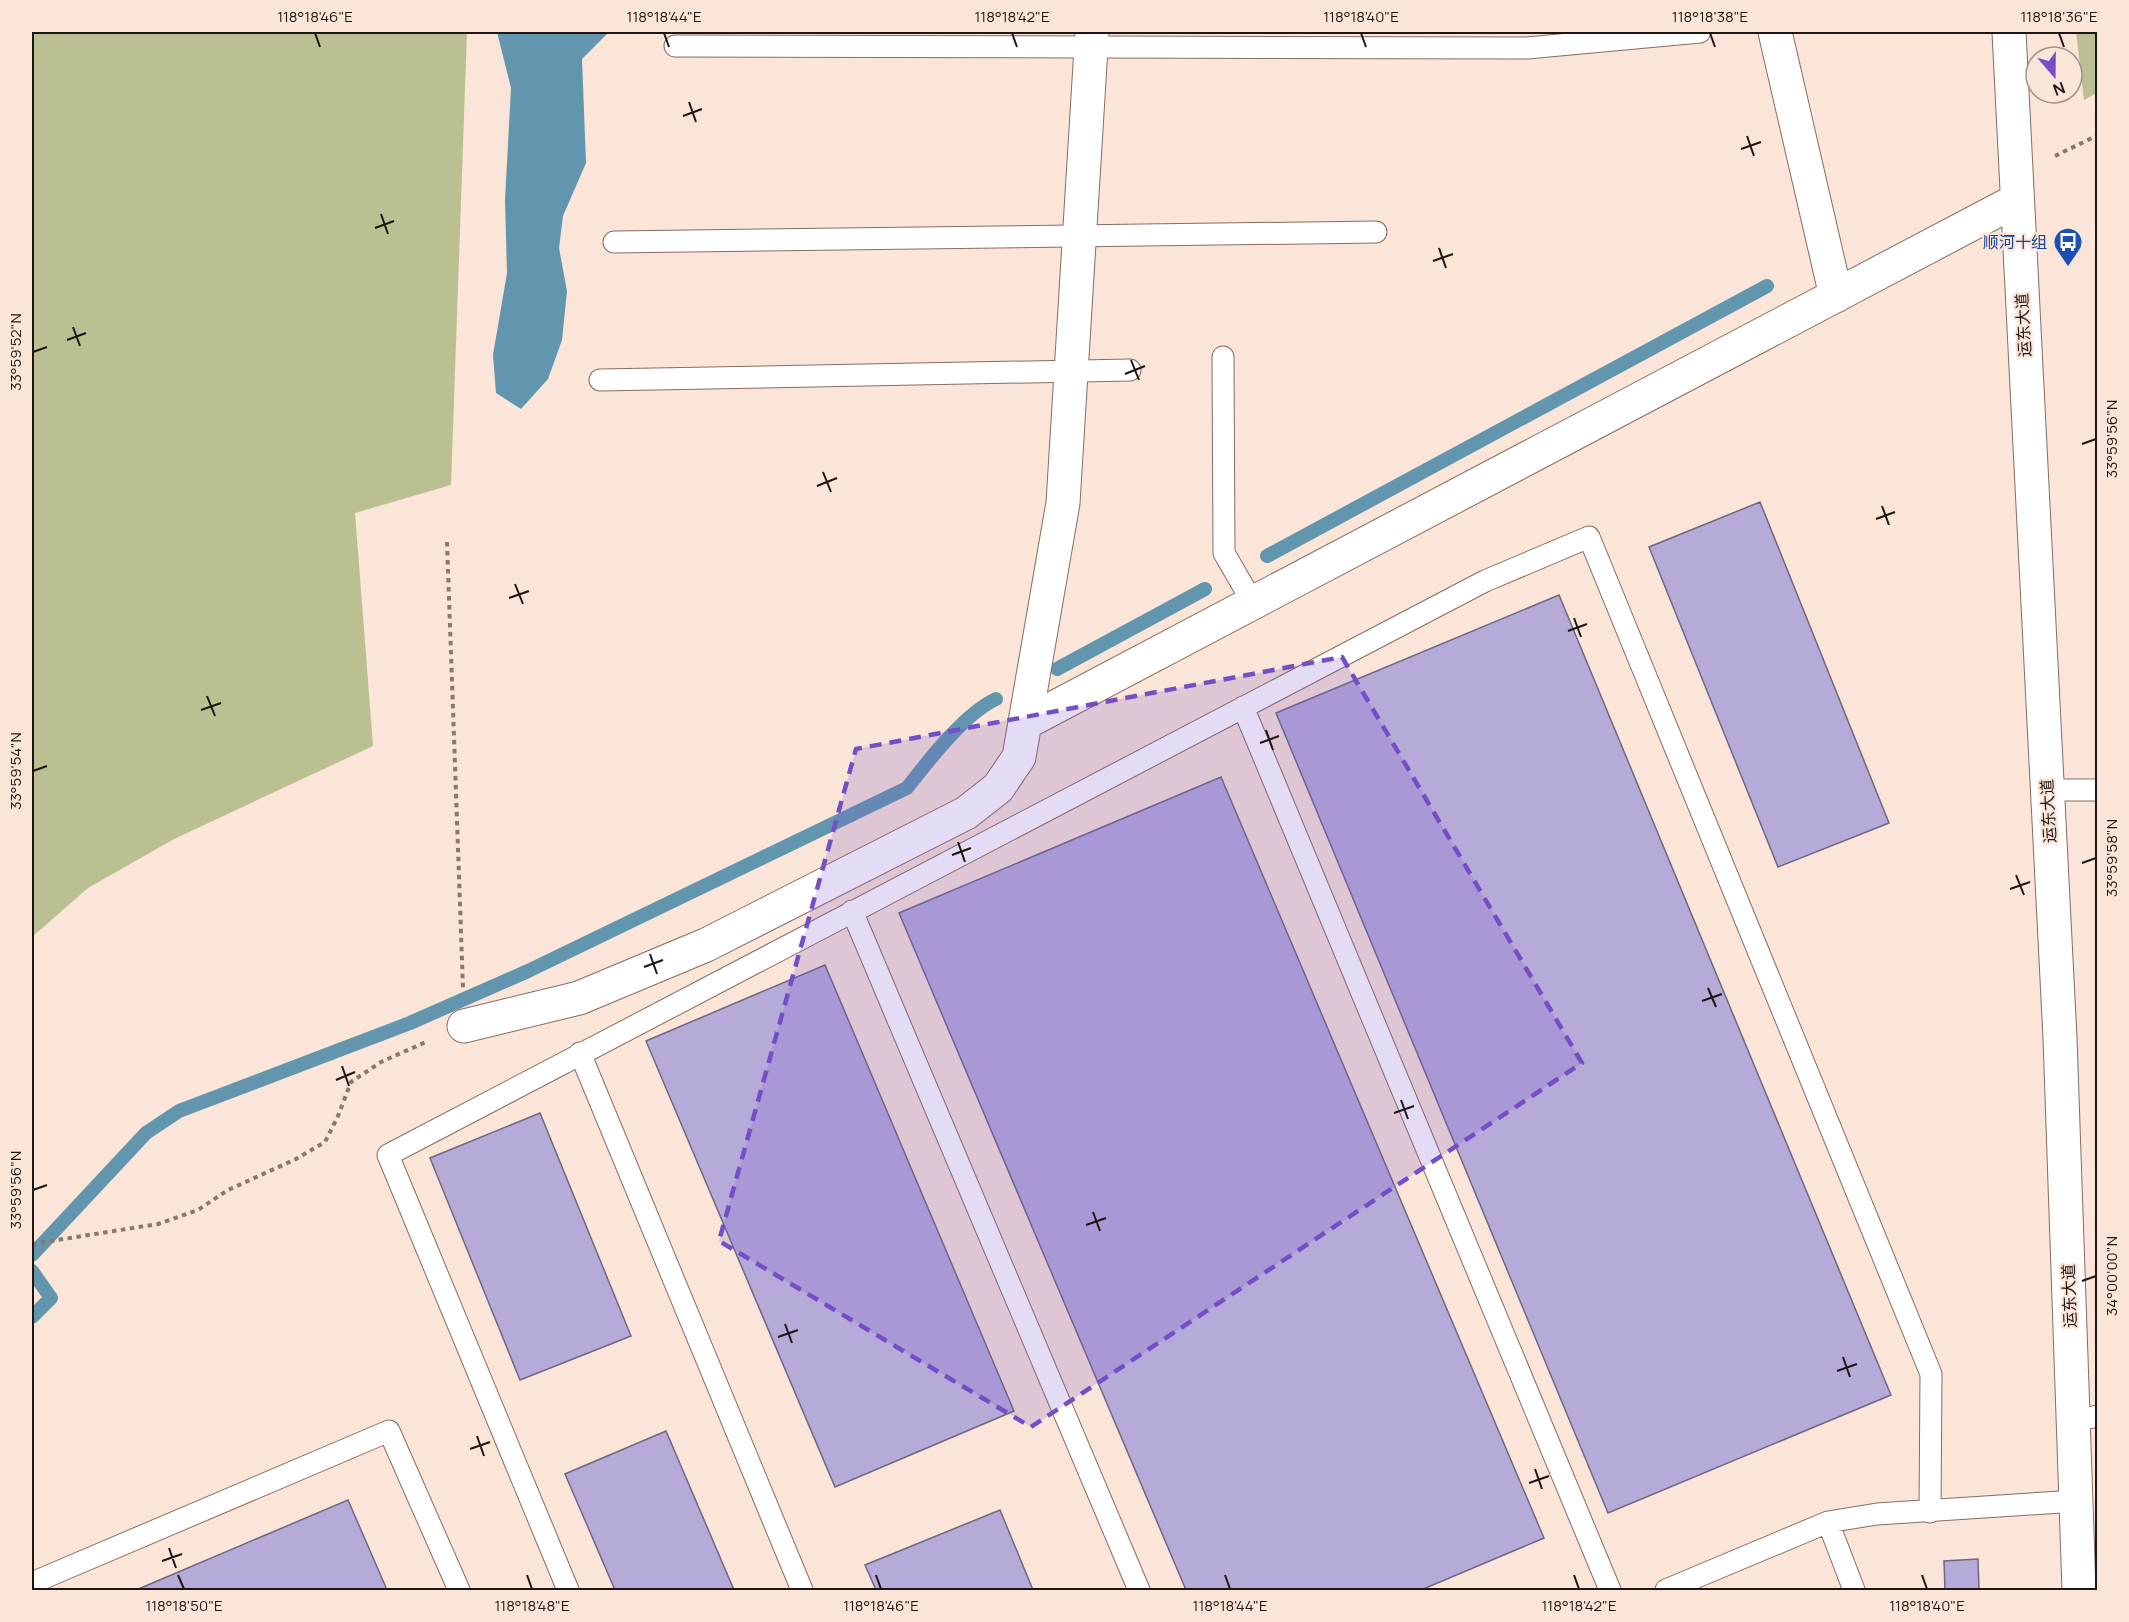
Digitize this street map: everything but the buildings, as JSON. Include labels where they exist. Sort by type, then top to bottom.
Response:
[{"type":"street","points":[[1775,32],[1836,296]]},
{"type":"street","name":"运东大道","points":[[2009,32],[2060,1038],[2085,1419],[2076,1501],[2079,1590]]},
{"type":"street","points":[[464,1026],[579,998],[706,945],[966,813],[998,788],[1019,757],[1063,503],[1091,39]]},
{"type":"street","points":[[1025,723],[2017,200]]},
{"type":"lane","points":[[675,46],[1091,39],[1527,48],[1700,32]]},
{"type":"lane","points":[[614,242],[1376,232]]},
{"type":"lane","points":[[1223,357],[1224,553],[1253,603]]},
{"type":"lane","points":[[600,381],[1130,370]]},
{"type":"lane","points":[[568,1590],[388,1155],[1485,581],[1588,537],[1931,1374],[1929,1512]]},
{"type":"lane","points":[[1243,707],[1610,1590]]},
{"type":"lane","points":[[2047,790],[2097,790]]},
{"type":"lane","points":[[852,912],[1140,1590]]},
{"type":"lane","points":[[580,1053],[802,1590]]},
{"type":"lane","points":[[32,1583],[388,1431],[459,1590]]},
{"type":"lane","points":[[1666,1590],[1828,1522],[1877,1514],[2076,1501]]},
{"type":"lane","points":[[1828,1522],[1854,1590]]},
{"type":"path","points":[[32,1244],[158,1224],[198,1210],[228,1190],[296,1159],[325,1142],[351,1083],[366,1072],[381,1062],[464,1026],[447,542]]},
{"type":"highlighted area","points":[[1342,657],[1582,1063],[1031,1427],[719,1241],[856,749]]},
{"type":"green space","points":[[32,32],[467,32],[451,485],[355,513],[373,746],[174,839],[88,888],[32,937]]},
{"type":"green space","points":[[2076,32],[2097,32],[2097,93],[2084,100],[2084,45],[2078,45]]},
{"type":"water","points":[[497,32],[609,32],[582,59],[586,163],[563,216],[559,248],[567,291],[562,340],[548,379],[521,409],[496,393],[493,355],[507,273],[505,200],[511,88]]},
{"type":"waterway","points":[[1267,556],[1767,286]]},
{"type":"waterway","points":[[1057,669],[1205,589]]},
{"type":"waterway","points":[[32,1255],[146,1133],[179,1111],[410,1023],[528,971],[907,788],[936,751],[960,726],[996,699]]},
{"type":"waterway","points":[[32,1271],[51,1298],[32,1317]]},
{"type":"place","name":"顺河十组","points":[[2068,268]]}]
